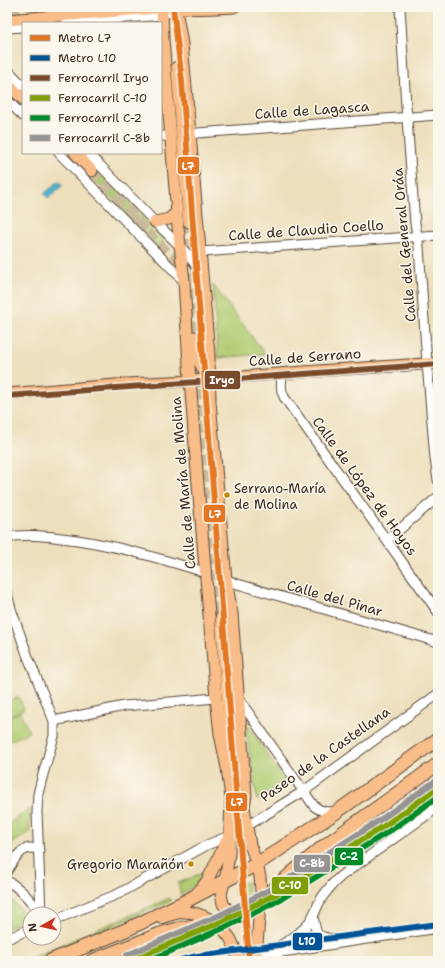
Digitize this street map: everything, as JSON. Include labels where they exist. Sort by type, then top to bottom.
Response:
[{"type":"highway","points":[[50,961],[128,929],[224,882],[257,864],[338,811],[438,739]]},
{"type":"highway","points":[[92,961],[160,934],[214,922],[245,911],[261,901],[324,846],[433,771],[438,764]]},
{"type":"main road","points":[[7,20],[167,9],[234,7]]},
{"type":"main road","points":[[167,9],[183,55],[191,137],[209,354],[210,402],[226,579],[232,614],[246,795],[244,807]]},
{"type":"main road","points":[[167,9],[178,95],[189,222]]},
{"type":"main road","name":"Calle de María de Molina","points":[[167,9],[166,137],[177,212],[184,282],[190,380],[216,698],[220,734],[231,798],[229,854],[221,894],[223,904],[230,911],[245,911]]},
{"type":"main road","points":[[7,83],[22,98]]},
{"type":"main road","points":[[76,154],[92,171]]},
{"type":"main road","points":[[155,222],[169,219],[177,212]]},
{"type":"main road","points":[[184,282],[191,304],[195,350],[202,368],[210,379]]},
{"type":"main road","name":"Calle de Serrano","points":[[7,394],[127,384],[433,363]]},
{"type":"main road","points":[[221,618],[230,736],[250,845],[257,864],[261,885],[261,901],[255,959]]},
{"type":"main road","points":[[188,899],[200,890],[207,882],[229,836]]},
{"type":"main road","points":[[250,845],[256,850],[278,850]]},
{"type":"main road","points":[[128,929],[180,912],[202,915],[214,922],[230,938],[239,961]]},
{"type":"street","name":"Calle del General Oráa","points":[[400,7],[415,223],[433,363],[435,458],[438,480]]},
{"type":"street","points":[[73,22],[167,9]]},
{"type":"street","points":[[7,28],[22,27]]},
{"type":"street","points":[[7,69],[22,85]]},
{"type":"street","points":[[7,100],[22,115]]},
{"type":"street","name":"Calle de Lagasca","points":[[191,137],[196,133],[438,115]]},
{"type":"street","points":[[60,154],[184,282]]},
{"type":"street","points":[[89,154],[189,255],[195,264],[204,286]]},
{"type":"street","name":"Calle de Claudio Coello","points":[[201,252],[438,235]]},
{"type":"street","name":"Calle de López de Hoyos","points":[[284,373],[281,380],[282,392],[284,396],[438,612]]},
{"type":"street","points":[[387,540],[438,497]]},
{"type":"street","points":[[7,536],[37,535],[81,540],[122,548],[198,570],[206,574]]},
{"type":"street","name":"Calle del Pinar","points":[[226,579],[238,584],[438,642]]},
{"type":"street","points":[[7,594],[28,657],[54,721],[54,736],[38,794],[37,812],[41,906]]},
{"type":"street","name":"Paseo de la Castellana","points":[[62,917],[118,894],[200,849],[247,826],[304,790],[438,694]]},
{"type":"street","points":[[54,721],[124,706],[216,698]]},
{"type":"street","points":[[238,698],[314,806],[328,813],[338,811]]},
{"type":"street","points":[[255,959],[295,936],[306,926],[322,898],[335,881],[438,807]]},
{"type":"street","points":[[7,871],[19,853],[28,849],[35,848],[39,850]]},
{"type":"street","points":[[7,880],[24,893],[35,906]]},
{"type":"street","points":[[313,916],[315,931],[318,935],[321,937],[346,942]]},
{"type":"street","points":[[239,961],[346,942],[438,928]]},
{"type":"street","points":[[7,939],[22,932]]},
{"type":"green space","points":[[102,174],[163,237],[164,253],[95,181]]},
{"type":"green space","points":[[213,285],[265,354],[218,358]]},
{"type":"green space","points":[[19,697],[24,709],[7,717],[7,702]]},
{"type":"green space","points":[[20,712],[29,732],[7,742],[7,718]]},
{"type":"green space","points":[[244,720],[287,784],[257,800]]},
{"type":"green space","points":[[30,808],[30,832],[14,842],[7,852],[7,825]]},
{"type":"green space","points":[[202,873],[204,874],[195,885],[181,895],[178,883]]},
{"type":"green space","points":[[248,882],[248,894],[241,898],[236,896],[234,890],[235,888],[239,884]]},
{"type":"green space","points":[[7,896],[22,910],[22,921],[7,928]]},
{"type":"green space","points":[[170,898],[171,901],[30,961],[24,961],[62,946],[62,945]]},
{"type":"green space","points":[[164,942],[172,944],[133,961],[114,961],[158,943]]},
{"type":"water","points":[[59,181],[63,185],[48,198],[44,194]]},
{"type":"tunnel","points":[[7,13],[95,7]]},
{"type":"tunnel","points":[[92,171],[121,201],[145,231],[175,260],[184,273]]},
{"type":"tunnel","points":[[110,201],[145,231]]},
{"type":"tunnel","points":[[189,222],[200,349]]},
{"type":"tunnel","points":[[201,372],[221,618]]},
{"type":"metro line","name":"L7","points":[[173,7],[182,81],[249,961]]},
{"type":"metro line","name":"L10","points":[[177,961],[197,956],[438,924]]},
{"type":"rail line","name":"Iryo","points":[[7,396],[438,364]]},
{"type":"rail line","name":"C-8b","points":[[127,955],[220,915],[275,887],[383,818],[434,782]]},
{"type":"rail line","name":"C-10","points":[[130,961],[223,921],[278,893],[387,824],[438,788]]},
{"type":"rail line","name":"C-2","points":[[148,961],[226,927],[281,899],[391,830],[438,797]]},
{"type":"place","name":"Serrano-María de Molina","points":[[227,495]]},
{"type":"place","name":"Gregorio Marañón","points":[[191,864]]}]
